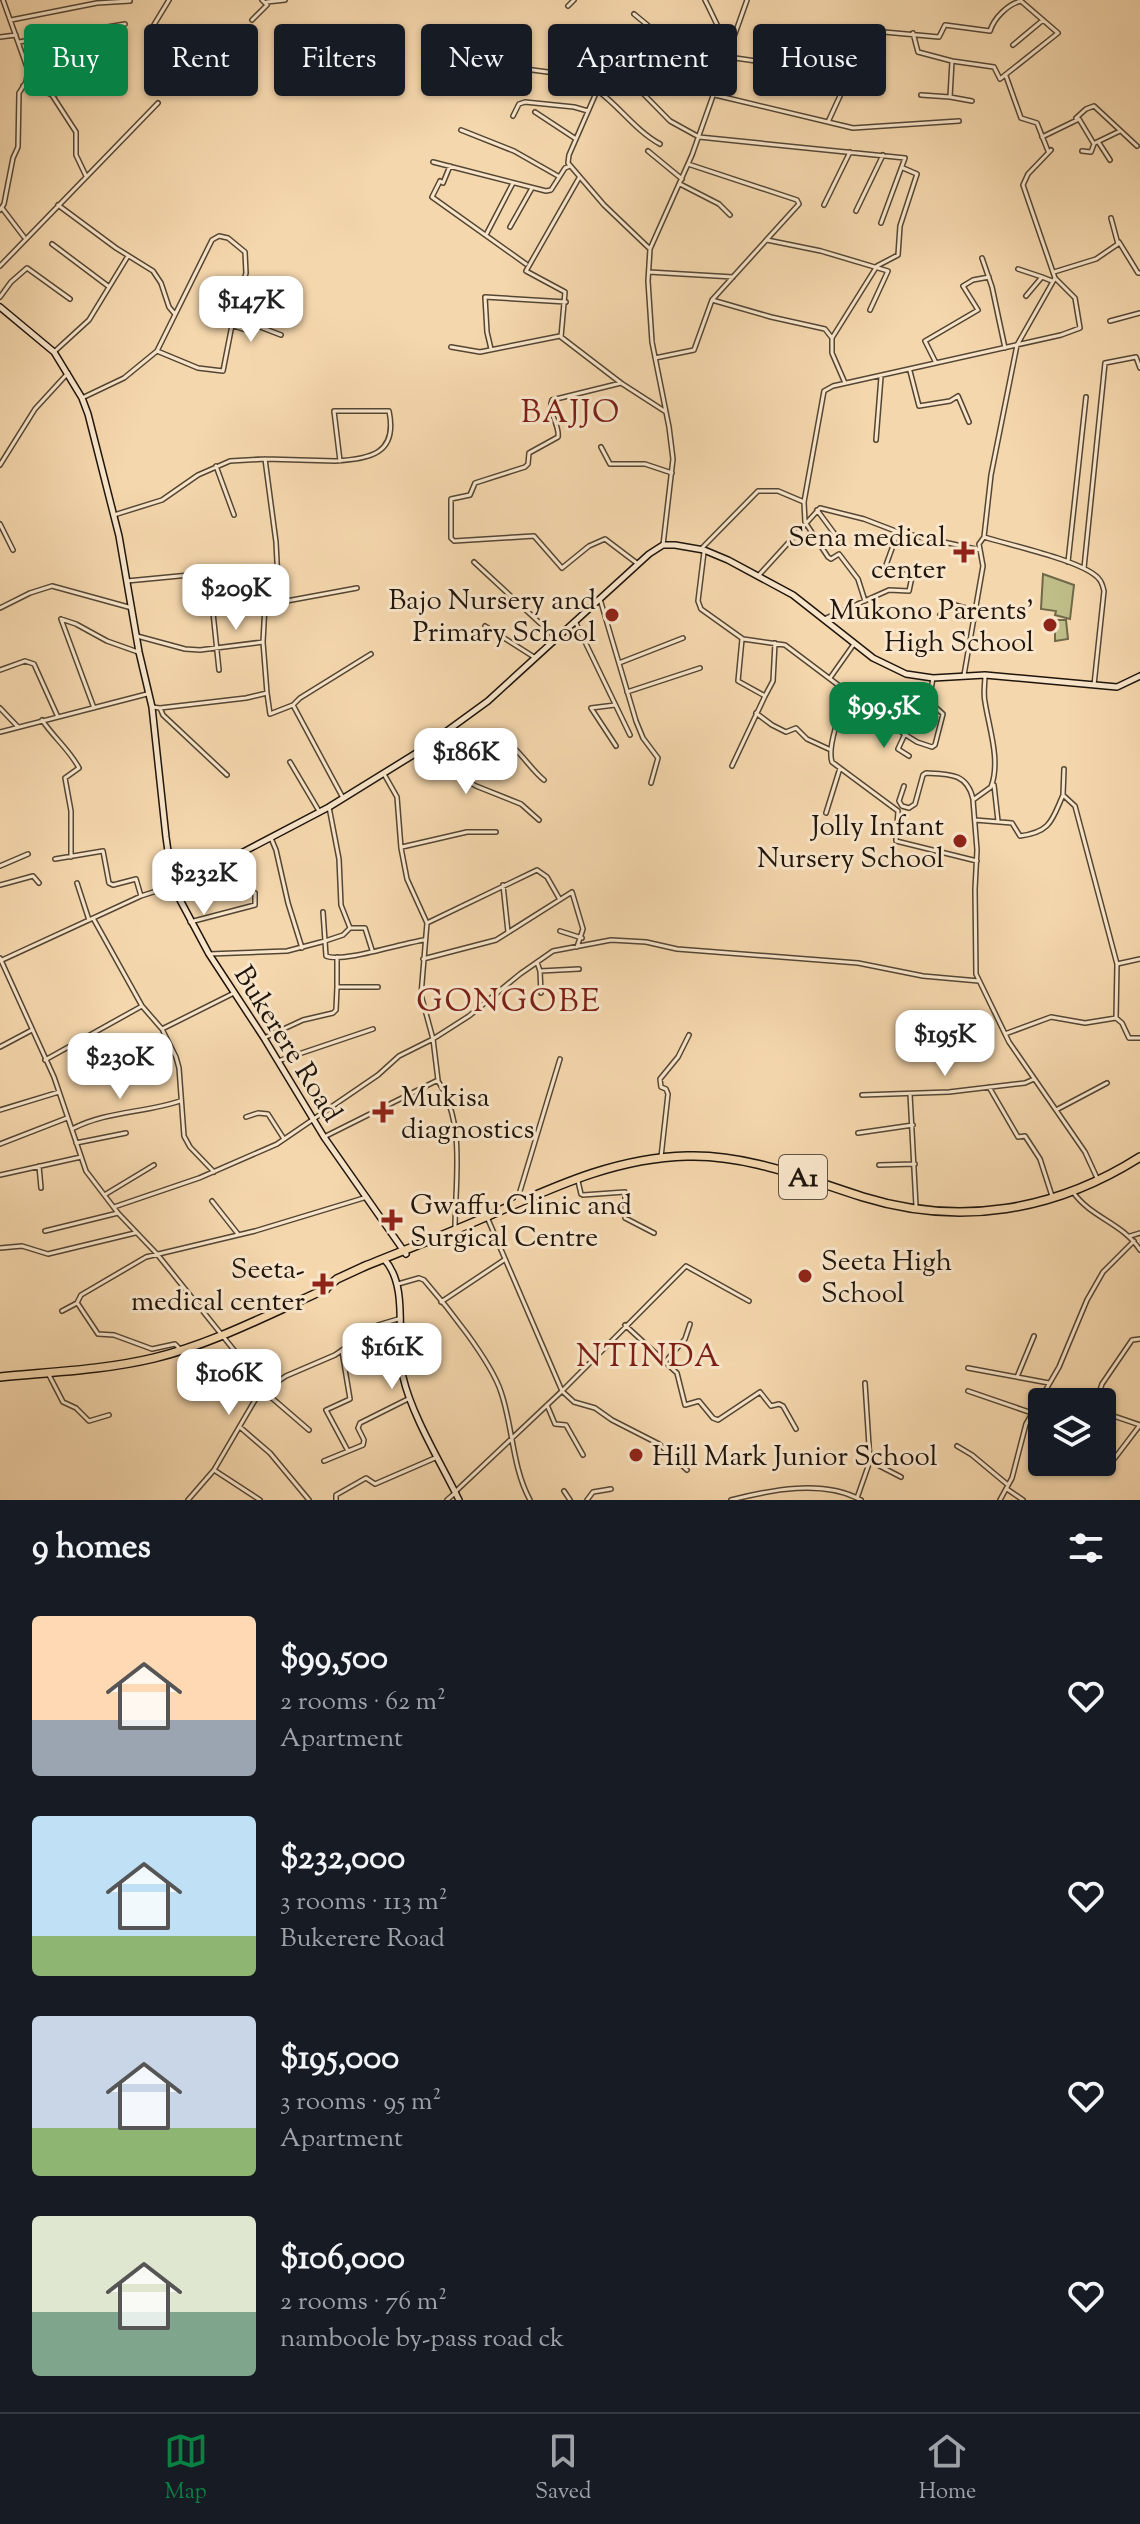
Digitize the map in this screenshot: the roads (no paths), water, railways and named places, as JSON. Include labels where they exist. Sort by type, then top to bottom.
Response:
[{"type":"highway","name":"A1","points":[[405,1252],[577,1177],[660,1157],[740,1160],[916,1210],[1000,1210],[1054,1199],[1099,1181],[1140,1157]]},
{"type":"highway","name":"A1","points":[[0,1377],[123,1364],[157,1357],[324,1290],[466,1225]]},
{"type":"main road","name":"Bukerere Road","points":[[0,307],[54,352],[82,398],[114,515],[152,707],[162,807],[175,885],[190,922],[324,1137],[405,1252]]},
{"type":"main road","points":[[175,885],[329,807],[418,752],[488,701],[555,637],[663,545],[702,550],[759,576],[793,595],[854,644],[896,671],[933,678],[985,675],[1122,686],[1140,676]]},
{"type":"main road","points":[[385,1260],[398,1284],[402,1370],[410,1398],[459,1500]]},
{"type":"street","points":[[3,0],[24,58]]},
{"type":"street","points":[[154,24],[169,0]]},
{"type":"street","points":[[252,20],[264,1],[285,0]]},
{"type":"street","points":[[568,6],[574,0]]},
{"type":"street","points":[[705,0],[718,24]]},
{"type":"street","points":[[709,7],[713,0]]},
{"type":"street","points":[[737,31],[747,0]]},
{"type":"street","points":[[11,20],[97,3],[130,1]]},
{"type":"street","points":[[886,32],[913,33],[935,38],[939,37],[945,25],[990,31],[993,21],[1021,1],[1058,33],[1000,79],[994,67],[918,52],[913,33]]},
{"type":"street","points":[[634,14],[646,24]]},
{"type":"street","points":[[1013,45],[1043,20]]},
{"type":"street","points":[[0,37],[16,35]]},
{"type":"street","points":[[19,42],[24,41]]},
{"type":"street","points":[[950,97],[952,61]]},
{"type":"street","points":[[964,675],[983,566],[980,550],[991,475],[1017,345],[1054,280],[1054,272],[1023,185],[1050,151],[1037,123],[1021,118],[1006,76]]},
{"type":"street","points":[[24,83],[19,93],[18,147],[1,209],[25,238]]},
{"type":"street","points":[[921,95],[972,101]]},
{"type":"street","points":[[53,96],[76,132],[76,155],[86,176]]},
{"type":"street","points":[[594,96],[567,160],[650,249]]},
{"type":"street","points":[[605,96],[660,144]]},
{"type":"street","points":[[645,96],[670,121],[699,137],[905,158],[881,223]]},
{"type":"street","points":[[663,545],[672,473],[671,443],[649,311],[650,249],[681,182],[715,96]]},
{"type":"street","points":[[719,96],[853,128],[959,121]]},
{"type":"street","points":[[828,122],[840,96]]},
{"type":"street","points":[[513,116],[519,104],[525,102],[588,111]]},
{"type":"street","points":[[0,266],[158,103]]},
{"type":"street","points":[[1042,137],[1094,106],[1137,146]]},
{"type":"street","points":[[535,112],[576,139]]},
{"type":"street","points":[[1076,118],[1110,160]]},
{"type":"street","points":[[461,130],[514,151],[559,177]]},
{"type":"street","points":[[1082,151],[1091,152],[1096,143],[1120,131]]},
{"type":"street","points":[[648,151],[681,182],[719,204],[730,215]]},
{"type":"street","points":[[824,205],[850,152]]},
{"type":"street","points":[[856,211],[883,155]]},
{"type":"street","points":[[433,162],[532,188],[551,190],[565,168],[570,166]]},
{"type":"street","points":[[655,358],[694,350],[712,300],[798,206],[798,201],[688,164]]},
{"type":"street","points":[[450,166],[443,183],[440,181],[432,197],[527,265]]},
{"type":"street","points":[[845,384],[832,353],[832,338],[877,266],[898,255],[900,226],[917,174],[903,168]]},
{"type":"street","points":[[560,336],[565,292],[528,273],[527,265],[580,177]]},
{"type":"street","points":[[486,234],[513,183]]},
{"type":"street","points":[[510,227],[532,188]]},
{"type":"street","points":[[58,205],[153,271],[174,313]]},
{"type":"street","points":[[1111,218],[1119,242],[1140,273]]},
{"type":"street","points":[[82,398],[124,378],[157,351],[212,240],[223,236],[241,249],[246,257],[246,273],[222,372],[198,368],[157,351]]},
{"type":"street","points":[[767,240],[821,251],[877,266],[888,272],[870,310]]},
{"type":"street","points":[[1054,272],[1096,259],[1119,242]]},
{"type":"street","points":[[52,244],[108,286]]},
{"type":"street","points":[[54,352],[89,320],[128,256]]},
{"type":"street","points":[[982,258],[1005,348]]},
{"type":"street","points":[[0,297],[27,268],[70,299]]},
{"type":"street","points":[[865,601],[862,587],[839,554],[831,559],[828,557],[805,522],[804,502],[824,391],[829,387],[910,371],[1080,328],[1075,298],[1054,280],[1018,269]]},
{"type":"street","points":[[649,272],[734,277]]},
{"type":"street","points":[[936,363],[925,341],[978,310],[963,286],[989,277]]},
{"type":"street","points":[[1026,296],[1042,277]]},
{"type":"street","points":[[491,349],[485,297],[566,302]]},
{"type":"street","points":[[712,300],[825,329],[832,338]]},
{"type":"street","points":[[1110,321],[1140,313]]},
{"type":"street","points":[[231,325],[246,331],[255,325],[281,335]]},
{"type":"street","points":[[451,347],[470,352],[560,336],[621,383],[666,412]]},
{"type":"street","points":[[1084,568],[1105,363],[1136,357],[1140,368]]},
{"type":"street","points":[[910,371],[919,406],[950,401],[958,396],[969,422]]},
{"type":"street","points":[[0,465],[29,417],[68,373]]},
{"type":"street","points":[[876,440],[881,377]]},
{"type":"street","points":[[621,383],[552,400],[550,407],[558,437],[529,453],[529,463],[525,467],[475,483],[470,495],[451,499],[451,538],[454,541],[486,541],[534,536],[562,568],[589,546],[605,539],[638,564]]},
{"type":"street","points":[[1068,562],[1086,397]]},
{"type":"street","points":[[114,515],[162,500],[183,483],[216,466],[243,459],[340,461],[370,458],[382,450],[388,438],[389,411],[334,411],[340,461]]},
{"type":"street","points":[[601,447],[610,464],[645,464],[672,473]]},
{"type":"street","points":[[265,459],[276,542],[279,602]]},
{"type":"street","points":[[216,466],[234,515]]},
{"type":"street","points":[[804,502],[778,491],[758,491],[702,550],[699,607],[742,639],[785,645],[924,745],[935,745],[943,714],[929,701],[933,678]]},
{"type":"street","points":[[759,576],[805,522],[823,507],[898,532],[980,550]]},
{"type":"street","points":[[817,510],[834,533]]},
{"type":"street","points":[[0,524],[13,550]]},
{"type":"street","points":[[824,620],[889,590],[909,591],[912,577],[886,565],[898,532]]},
{"type":"street","points":[[984,537],[1068,562],[1101,580],[1104,591],[1094,685]]},
{"type":"street","points":[[474,562],[555,637]]},
{"type":"street","points":[[127,581],[200,574]]},
{"type":"street","points":[[0,608],[52,586],[132,608]]},
{"type":"street","points":[[357,588],[279,602],[263,608],[270,714],[293,705],[371,654]]},
{"type":"street","points":[[600,599],[640,732],[658,758],[651,783]]},
{"type":"street","points":[[212,603],[219,670]]},
{"type":"street","points":[[940,615],[949,603],[976,611]]},
{"type":"street","points":[[94,708],[61,619],[139,652]]},
{"type":"street","points":[[575,621],[630,735]]},
{"type":"street","points":[[485,626],[534,657]]},
{"type":"street","points":[[136,635],[185,649],[263,642]]},
{"type":"street","points":[[619,663],[683,638]]},
{"type":"street","points":[[742,639],[738,681],[765,696]]},
{"type":"street","points":[[732,766],[773,681],[775,643]]},
{"type":"street","points":[[830,678],[854,644]]},
{"type":"street","points":[[0,670],[25,661],[34,664],[57,716]]},
{"type":"street","points":[[627,692],[700,668]]},
{"type":"street","points":[[985,675],[984,699],[992,727],[993,783],[998,821]]},
{"type":"street","points":[[845,691],[847,697],[839,715],[831,760],[898,811],[896,841],[977,861]]},
{"type":"street","points":[[152,707],[246,698],[267,693]]},
{"type":"street","points":[[0,732],[147,694]]},
{"type":"street","points":[[293,705],[343,799]]},
{"type":"street","points":[[615,705],[591,708],[616,746]]},
{"type":"street","points":[[0,708],[18,727]]},
{"type":"street","points":[[160,708],[163,715],[227,775]]},
{"type":"street","points":[[756,712],[772,725],[786,732],[796,728],[807,739],[831,750]]},
{"type":"street","points":[[42,720],[79,768],[65,778],[71,811],[71,857]]},
{"type":"street","points":[[905,734],[898,749],[909,756]]},
{"type":"street","points":[[418,752],[428,765],[439,765],[484,743],[500,739],[512,746],[544,780]]},
{"type":"street","points":[[290,762],[319,811]]},
{"type":"street","points":[[439,765],[476,786],[521,804],[539,820]]},
{"type":"street","points":[[826,813],[840,768]]},
{"type":"street","points":[[975,820],[1012,823],[1020,836],[1036,833],[1055,818],[1063,795],[1064,769]]},
{"type":"street","points":[[383,773],[397,797],[407,879],[427,923],[421,995],[433,1039],[438,1080],[454,1116],[455,1229]]},
{"type":"street","points":[[904,786],[900,804],[912,807],[924,773],[956,775],[968,784],[973,800],[977,861],[975,969],[1005,1034],[1085,1152],[1099,1181]]},
{"type":"street","points":[[973,800],[993,783]]},
{"type":"street","points":[[1063,795],[1075,806],[1117,964],[1116,1018]]},
{"type":"street","points":[[329,807],[339,859],[341,905],[350,928]]},
{"type":"street","points":[[401,848],[458,833],[496,832]]},
{"type":"street","points":[[271,838],[302,948]]},
{"type":"street","points":[[55,859],[103,851],[109,883],[113,885],[136,879],[141,896]]},
{"type":"street","points":[[0,866],[28,854]]},
{"type":"street","points":[[427,923],[539,870],[554,886],[560,899]]},
{"type":"street","points":[[0,885],[33,876],[39,883]]},
{"type":"street","points":[[77,883],[91,919],[142,1006],[162,1029],[176,1057],[186,1141],[214,1172]]},
{"type":"street","points":[[175,885],[141,896],[1,960],[59,1092],[86,1171],[248,1366],[254,1375],[258,1395]]},
{"type":"street","points":[[503,885],[509,933]]},
{"type":"street","points":[[190,922],[255,905],[255,893]]},
{"type":"street","points":[[423,959],[496,940],[574,893],[583,929],[577,947]]},
{"type":"street","points":[[323,912],[326,956],[337,957],[424,940]]},
{"type":"street","points":[[209,954],[302,948],[343,935],[350,928],[365,928],[372,950]]},
{"type":"street","points":[[560,931],[582,938]]},
{"type":"street","points":[[114,1207],[214,1172],[284,1139],[378,1075],[399,1056],[469,1016],[553,951],[605,940],[646,942],[677,949],[858,963],[923,976],[979,981]]},
{"type":"street","points":[[264,1038],[303,1020],[336,1010],[337,957]]},
{"type":"street","points":[[1117,964],[1140,959]]},
{"type":"street","points":[[537,962],[541,993]]},
{"type":"street","points":[[540,971],[579,969]]},
{"type":"street","points":[[337,987],[378,987]]},
{"type":"street","points":[[162,1029],[234,993]]},
{"type":"street","points":[[45,1060],[142,1006]]},
{"type":"street","points":[[1005,1034],[1051,1017],[1085,1023],[1116,1018],[1129,1038],[1140,1038]]},
{"type":"street","points":[[278,1061],[373,1029]]},
{"type":"street","points":[[0,1047],[32,1030]]},
{"type":"street","points":[[660,1157],[668,1094],[661,1087],[660,1079],[678,1057],[689,1035]]},
{"type":"street","points":[[516,1204],[560,1059]]},
{"type":"street","points":[[862,1095],[989,1087],[1034,1079]]},
{"type":"street","points":[[324,1137],[438,1080]]},
{"type":"street","points":[[1056,1110],[1107,1083]]},
{"type":"street","points":[[989,1087],[1018,1137],[1026,1136],[1033,1145],[1054,1199]]},
{"type":"street","points":[[1,1109],[59,1092]]},
{"type":"street","points":[[910,1094],[916,1210]]},
{"type":"street","points":[[72,1129],[99,1117],[159,1108],[180,1101]]},
{"type":"street","points":[[246,1117],[268,1114],[284,1139]]},
{"type":"street","points":[[0,1144],[68,1117]]},
{"type":"street","points":[[858,1133],[913,1125]]},
{"type":"street","points":[[76,1143],[126,1133]]},
{"type":"street","points":[[0,1175],[81,1157]]},
{"type":"street","points":[[879,1165],[915,1164]]},
{"type":"street","points":[[104,1195],[154,1165]]},
{"type":"street","points":[[39,1166],[41,1188]]},
{"type":"street","points":[[577,1177],[581,1194],[625,1192],[625,1218],[654,1233]]},
{"type":"street","points":[[1073,1192],[1088,1210],[1130,1236],[1140,1250]]},
{"type":"street","points":[[62,1311],[77,1303],[81,1295],[146,1257],[255,1231],[367,1197]]},
{"type":"street","points":[[212,1201],[238,1234]]},
{"type":"street","points":[[45,1231],[118,1213]]},
{"type":"street","points":[[487,1217],[562,1391],[574,1402],[595,1408],[659,1444],[687,1470]]},
{"type":"street","points":[[0,1248],[22,1246],[48,1254],[136,1233]]},
{"type":"street","points":[[1130,1236],[1140,1233]]},
{"type":"street","points":[[1047,1388],[1098,1278],[1134,1241]]},
{"type":"street","points":[[441,1302],[504,1260]]},
{"type":"street","points":[[447,1500],[512,1440],[686,1266],[749,1301]]},
{"type":"street","points":[[398,1284],[422,1278],[495,1375],[522,1482],[530,1500]]},
{"type":"street","points":[[77,1303],[98,1334],[114,1335],[152,1349],[175,1344],[180,1349]]},
{"type":"street","points":[[188,1500],[214,1470],[258,1395],[286,1376],[310,1368],[342,1351],[378,1325],[398,1319]]},
{"type":"street","points":[[666,1361],[688,1334],[690,1324]]},
{"type":"street","points":[[625,1325],[666,1361],[678,1376],[685,1405],[699,1401],[718,1420],[760,1392],[771,1406],[783,1406],[796,1429]]},
{"type":"street","points":[[1017,1377],[1034,1336]]},
{"type":"street","points":[[1101,1388],[1132,1340],[1140,1339]]},
{"type":"street","points":[[342,1351],[350,1400],[326,1410],[348,1451]]},
{"type":"street","points":[[968,1368],[1049,1383]]},
{"type":"street","points":[[47,1372],[63,1402],[76,1408],[85,1418],[93,1422],[109,1415]]},
{"type":"street","points":[[731,1500],[788,1490],[838,1491],[859,1499],[870,1461],[865,1383]]},
{"type":"street","points":[[968,1391],[1028,1412]]},
{"type":"street","points":[[265,1392],[309,1430]]},
{"type":"street","points":[[324,1461],[364,1443],[358,1428],[360,1423],[410,1398]]},
{"type":"street","points":[[547,1405],[555,1424],[566,1425],[583,1455]]},
{"type":"street","points":[[1116,1417],[1140,1425],[1116,1457]]},
{"type":"street","points":[[1000,1500],[1012,1478],[1019,1442],[1028,1422]]},
{"type":"street","points":[[239,1427],[277,1460],[309,1500]]},
{"type":"street","points":[[957,1446],[972,1455],[1023,1500]]},
{"type":"street","points":[[336,1500],[336,1495],[366,1478],[375,1484],[439,1457]]},
{"type":"street","points":[[870,1461],[901,1477]]},
{"type":"street","points":[[214,1470],[260,1500]]},
{"type":"street","points":[[587,1500],[593,1492],[611,1489]]},
{"type":"street","points":[[564,1491],[570,1500]]},
{"type":"place","name":"Sena medical center","points":[[964,552]]},
{"type":"place","name":"Bajo Nursery and Primary School","points":[[612,615]]},
{"type":"place","name":"Mukono Parents' High School","points":[[1050,625]]},
{"type":"place","name":"Jolly Infant Nursery School","points":[[960,841]]},
{"type":"place","name":"Mukisa diagnostics","points":[[383,1112]]},
{"type":"place","name":"Gwaffu Clinic and Surgical Centre","points":[[392,1220]]},
{"type":"place","name":"Seeta High School","points":[[805,1276]]},
{"type":"place","name":"Seeta- medical center","points":[[323,1284]]},
{"type":"place","name":"Hill Mark Junior School","points":[[636,1455]]},
{"type":"district","name":"BAJJO","points":[[571,411]]},
{"type":"district","name":"GONGOBE","points":[[509,1000]]},
{"type":"district","name":"NTINDA","points":[[649,1355]]}]
